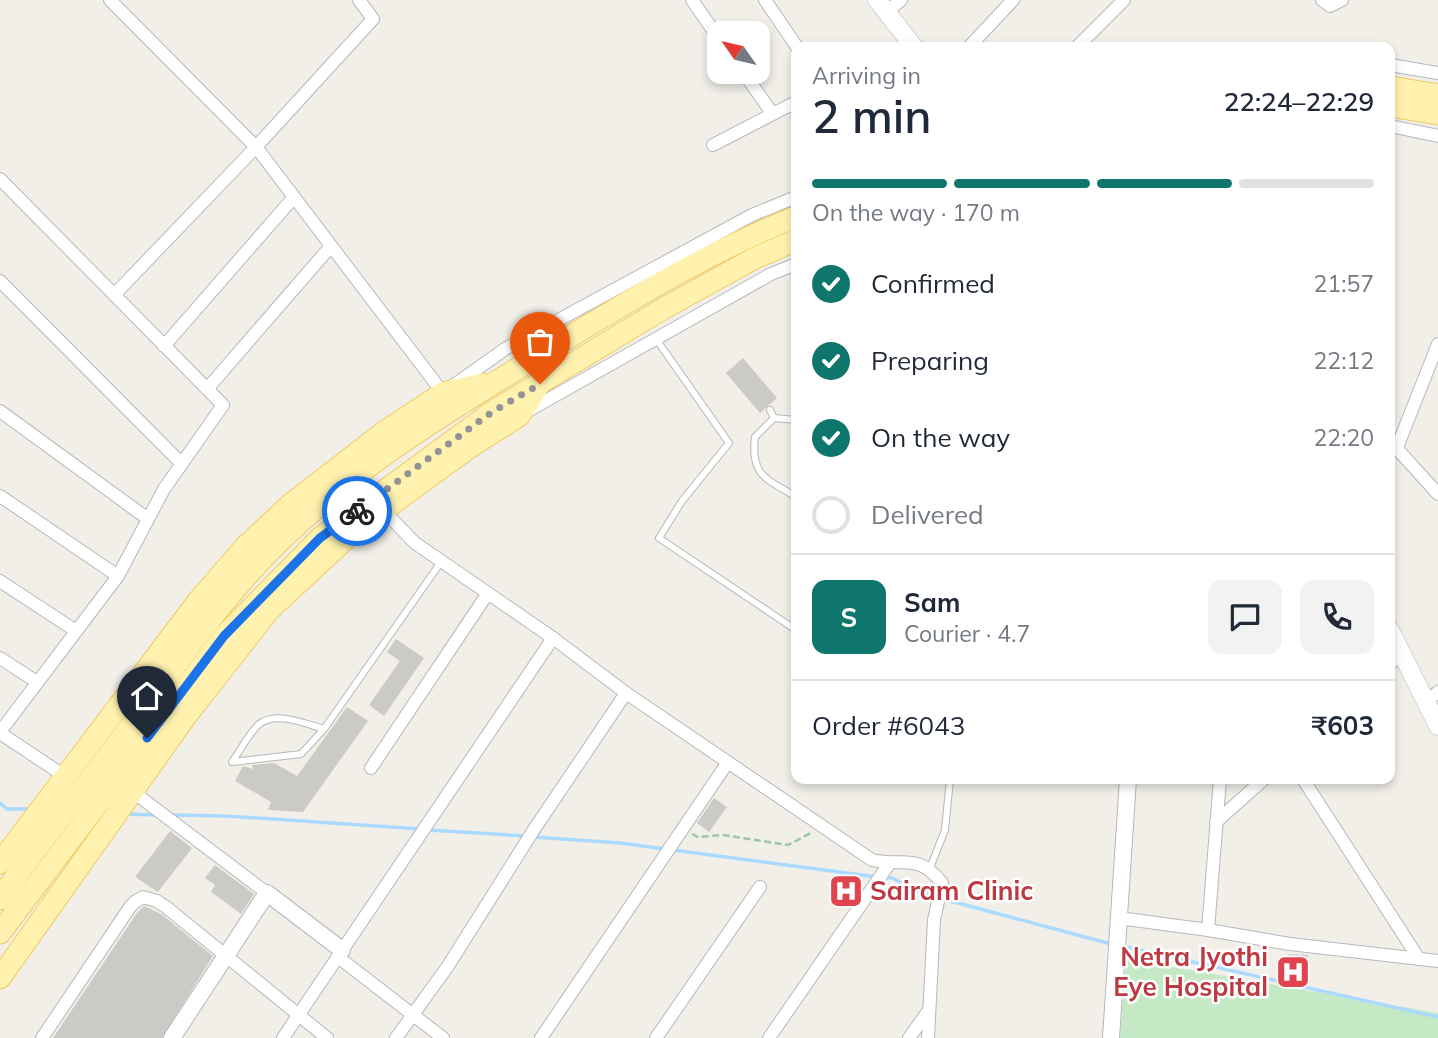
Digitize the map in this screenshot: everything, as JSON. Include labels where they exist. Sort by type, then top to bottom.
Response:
[{"type":"main road","points":[[882,6],[906,42]]},
{"type":"main road","points":[[1395,88],[1438,95]]},
{"type":"main road","points":[[1395,107],[1438,114]]},
{"type":"main road","points":[[0,898],[196,639],[276,545],[351,479],[440,416],[675,273],[791,219]]},
{"type":"main road","points":[[0,933],[224,636],[320,538],[492,412],[677,301],[755,258],[791,242]]},
{"type":"main road","points":[[0,863],[199,600],[245,547],[291,504],[340,465],[443,393],[500,379]]},
{"type":"main road","points":[[0,978],[186,716],[269,610],[352,533],[470,446],[519,416],[540,384]]},
{"type":"main road","points":[[1395,659],[1432,697],[1438,726]]},
{"type":"street","points":[[110,0],[256,147],[443,393],[505,349],[752,215],[791,199]]},
{"type":"street","points":[[114,295],[256,147],[373,19],[359,0]]},
{"type":"street","points":[[692,0],[707,22]]},
{"type":"street","points":[[765,0],[794,42]]},
{"type":"street","points":[[882,6],[901,0]]},
{"type":"street","points":[[974,42],[1013,0]]},
{"type":"street","points":[[1081,42],[1124,0]]},
{"type":"street","points":[[1322,0],[1331,5],[1342,0]]},
{"type":"street","points":[[1395,66],[1438,73]]},
{"type":"street","points":[[751,84],[772,113]]},
{"type":"street","points":[[713,145],[791,104]]},
{"type":"street","points":[[1395,127],[1438,136]]},
{"type":"street","points":[[0,180],[223,405],[164,489],[118,576],[0,732],[66,777]]},
{"type":"street","points":[[164,346],[294,197]]},
{"type":"street","points":[[207,389],[331,246]]},
{"type":"street","points":[[519,416],[771,274],[791,266]]},
{"type":"street","points":[[0,281],[182,464]]},
{"type":"street","points":[[1395,441],[1438,344]]},
{"type":"street","points":[[0,411],[148,519]]},
{"type":"street","points":[[1395,447],[1438,494]]},
{"type":"street","points":[[0,496],[118,576]]},
{"type":"street","points":[[383,510],[415,543],[553,638],[626,693],[872,860],[889,863],[902,861],[930,868],[942,883],[934,920],[928,1038]]},
{"type":"street","points":[[0,581],[76,631]]},
{"type":"street","points":[[370,768],[488,593]]},
{"type":"street","points":[[284,1038],[553,638]]},
{"type":"street","points":[[0,657],[37,682]]},
{"type":"street","points":[[397,1038],[448,966],[533,831],[626,693]]},
{"type":"street","points":[[541,1038],[728,762]]},
{"type":"street","points":[[1111,1038],[1128,784]]},
{"type":"street","points":[[1208,930],[1220,784]]},
{"type":"street","points":[[1216,822],[1258,784]]},
{"type":"street","points":[[1306,784],[1419,959]]},
{"type":"street","points":[[132,791],[267,893],[443,1038]]},
{"type":"street","points":[[769,1038],[889,863]]},
{"type":"street","points":[[656,1038],[760,887]]},
{"type":"street","points":[[172,1038],[267,893]]},
{"type":"street","points":[[41,1038],[130,907],[143,897],[166,907],[327,1038]]},
{"type":"street","points":[[1119,918],[1290,944],[1438,961]]},
{"type":"street","points":[[909,1038],[929,1010]]},
{"type":"lane","points":[[656,339],[729,443],[682,501],[659,538],[791,627]]},
{"type":"lane","points":[[770,410],[774,418]]},
{"type":"lane","points":[[774,418],[791,420]]},
{"type":"lane","points":[[774,418],[755,437],[755,462],[766,481],[791,494]]},
{"type":"lane","points":[[324,729],[287,719],[266,720],[258,725],[232,762],[301,754],[324,729],[442,561]]},
{"type":"lane","points":[[930,868],[946,830],[950,784]]},
{"type":"path","points":[[684,829],[698,837],[723,835],[788,845],[825,828]]},
{"type":"green space","points":[[1126,959],[1438,1013],[1438,1038],[1120,1038]]},
{"type":"building","points":[[743,358],[777,398],[760,413],[726,373]]},
{"type":"building","points":[[396,639],[424,658],[384,716],[369,705],[400,661],[387,652]]},
{"type":"building","points":[[347,707],[368,721],[303,812],[268,810],[271,802],[235,781],[243,766],[253,769],[252,765],[274,763],[297,776]]},
{"type":"building","points":[[714,798],[727,807],[709,832],[697,823]]},
{"type":"building","points":[[170,831],[192,848],[158,892],[135,877]]},
{"type":"building","points":[[215,865],[254,894],[241,914],[211,892],[215,885],[205,878]]},
{"type":"building","points":[[841,879],[858,890],[849,903],[832,892]]},
{"type":"building","points":[[144,906],[161,914],[213,956],[162,1038],[53,1038],[137,913]]},
{"type":"building","points":[[1288,954],[1308,955],[1306,983],[1286,981]]},
{"type":"waterway","points":[[0,803],[7,809],[28,809]]},
{"type":"waterway","points":[[125,814],[156,815]]},
{"type":"waterway","points":[[171,815],[421,829]]},
{"type":"waterway","points":[[429,830],[526,836]]},
{"type":"waterway","points":[[534,837],[665,849]]},
{"type":"waterway","points":[[673,850],[877,877]]},
{"type":"waterway","points":[[885,877],[936,897]]},
{"type":"waterway","points":[[943,899],[1111,944]]},
{"type":"waterway","points":[[1122,946],[1438,1017]]},
{"type":"way so far","points":[[357,511],[492,412],[540,384]]},
{"type":"place","name":"Sairam Clinic","points":[[846,891]]},
{"type":"place","name":"Netra Jyothi Eye Hospital","points":[[1293,972]]},
{"type":"route","points":[[147,738],[224,636],[320,538],[357,511]]}]
